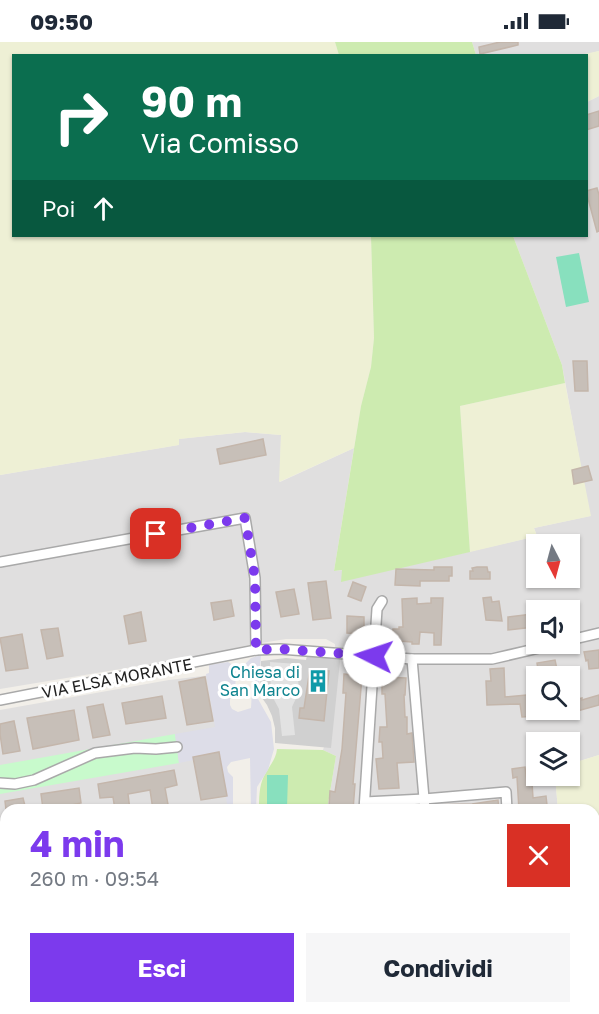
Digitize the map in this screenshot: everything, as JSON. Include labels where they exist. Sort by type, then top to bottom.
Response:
[{"type":"street","points":[[0,562],[245,518],[255,578],[256,650]]},
{"type":"street","points":[[364,804],[377,609],[382,601]]},
{"type":"street","points":[[580,638],[599,633]]},
{"type":"street","name":"VIA ELSA MORANTE","points":[[0,700],[256,650],[412,659],[492,659],[526,651]]},
{"type":"street","points":[[412,659],[424,804]]},
{"type":"street","points":[[0,783],[15,784],[34,780],[95,753],[135,748],[177,747]]},
{"type":"street","points":[[381,804],[506,792],[507,804]]},
{"type":"shaded area","points":[[472,42],[599,42],[599,51],[588,54],[476,54]]},
{"type":"shaded area","points":[[599,96],[599,755],[580,761],[580,732],[526,732],[526,786],[556,786],[557,804],[328,804],[336,756],[323,750],[334,714],[336,660],[335,644],[326,639],[286,639],[205,655],[0,689],[0,475],[178,445],[178,439],[245,432],[281,435],[280,482],[354,448],[334,571],[343,570],[342,581],[526,539],[526,588],[580,588],[580,534],[536,534],[534,528],[590,516],[562,365],[513,237],[588,237],[588,102]]},
{"type":"shaded area","name":"Chiesa di San Marco","points":[[308,651],[341,652],[331,748],[275,743],[272,716],[260,695],[261,661],[286,658],[306,660]]},
{"type":"shaded area","points":[[261,655],[258,699],[271,722],[274,749],[268,770],[257,787],[256,804],[251,804],[250,758],[231,762],[227,767],[233,777],[233,804],[227,804],[219,755],[179,763],[175,734],[215,727],[206,674],[209,673],[209,665],[228,662],[233,665],[236,669],[235,695],[230,699],[230,705],[238,712],[251,708],[253,670],[247,670],[246,663],[251,658]]},
{"type":"shaded area","points":[[270,662],[297,664],[299,692],[292,707],[295,735],[282,736],[279,709],[271,694]]},
{"type":"shaded area","points":[[211,675],[230,803],[0,804],[0,710],[169,680]]},
{"type":"green space","points":[[0,42],[335,42],[339,54],[12,54],[12,237],[371,237],[374,338],[371,367],[354,448],[279,482],[281,435],[245,432],[179,439],[179,445],[0,475]]},
{"type":"green space","points":[[335,42],[472,42],[476,54],[339,54]]},
{"type":"green space","points":[[599,51],[599,96],[588,102],[588,54],[585,54]]},
{"type":"green space","points":[[371,237],[513,237],[562,365],[565,383],[460,406],[470,552],[341,582],[342,570],[334,571],[361,406],[371,367],[374,338]]},
{"type":"green space","points":[[579,253],[589,302],[566,307],[556,257]]},
{"type":"green space","points":[[565,383],[591,516],[534,528],[536,534],[526,534],[526,539],[470,552],[460,406]]},
{"type":"green space","points":[[175,734],[179,763],[0,794],[0,765]]},
{"type":"green space","points":[[277,749],[323,750],[336,756],[328,804],[259,804],[261,784]]},
{"type":"green space","points":[[599,755],[599,804],[557,804],[556,786],[580,786],[580,761]]},
{"type":"green space","points":[[267,775],[288,775],[287,804],[267,804]]},
{"type":"building","points":[[500,42],[518,42],[518,45],[480,54],[479,47]]},
{"type":"building","points":[[599,111],[599,126],[588,129],[588,114]]},
{"type":"building","points":[[597,188],[599,195],[599,231],[597,232],[588,198],[588,190]]},
{"type":"building","points":[[573,361],[587,361],[588,391],[575,391]]},
{"type":"building","points":[[263,439],[266,455],[220,464],[217,449]]},
{"type":"building","points":[[588,466],[592,480],[574,484],[572,470]]},
{"type":"building","points":[[434,567],[452,567],[452,576],[449,576],[449,581],[420,581],[420,586],[395,585],[396,569],[434,570]]},
{"type":"building","points":[[477,567],[487,567],[490,579],[470,579],[470,571]]},
{"type":"building","points":[[326,581],[331,618],[313,620],[308,583]]},
{"type":"building","points":[[353,582],[366,587],[361,601],[348,596]]},
{"type":"building","points":[[294,589],[299,614],[281,617],[276,592]]},
{"type":"building","points":[[491,597],[492,602],[499,601],[502,621],[486,620],[483,598]]},
{"type":"building","points":[[417,598],[417,604],[431,603],[431,598],[443,598],[441,645],[434,645],[434,633],[420,632],[419,644],[392,638],[393,629],[403,627],[402,599]]},
{"type":"building","points":[[231,600],[234,616],[214,620],[211,603]]},
{"type":"building","points":[[141,612],[146,641],[129,644],[124,616]]},
{"type":"building","points":[[526,615],[526,628],[508,630],[508,617]]},
{"type":"building","points":[[347,616],[364,617],[364,634],[347,633]]},
{"type":"building","points":[[58,628],[63,656],[47,659],[41,630]]},
{"type":"building","points":[[22,634],[28,668],[6,671],[0,638]]},
{"type":"building","points":[[599,650],[599,668],[589,669],[584,652]]},
{"type":"building","points":[[555,660],[556,666],[537,666],[537,663]]},
{"type":"building","points":[[504,668],[505,697],[526,695],[526,717],[522,717],[520,704],[487,705],[486,681],[491,681],[490,669]]},
{"type":"building","points":[[310,669],[329,671],[324,721],[299,718],[300,708],[304,708]]},
{"type":"building","points":[[344,674],[362,676],[353,804],[329,804],[330,791],[335,792],[342,749],[346,693],[343,693]]},
{"type":"building","points":[[205,677],[213,721],[187,725],[179,682]]},
{"type":"building","points":[[382,677],[406,678],[405,717],[407,717],[407,734],[412,733],[414,762],[397,763],[399,788],[379,789],[376,759],[383,758],[382,742],[379,742],[380,727],[387,727]]},
{"type":"building","points":[[599,695],[599,705],[580,710],[580,698],[582,700]]},
{"type":"building","points":[[162,696],[166,718],[126,724],[122,703]]},
{"type":"building","points":[[103,704],[110,735],[93,738],[87,707]]},
{"type":"building","points":[[74,710],[79,740],[33,749],[27,718]]},
{"type":"building","points":[[14,721],[20,751],[3,754],[0,724]]},
{"type":"building","points":[[219,752],[227,796],[201,800],[193,757]]},
{"type":"building","points":[[525,767],[526,786],[532,786],[533,798],[546,796],[547,804],[519,804],[517,777],[513,778],[512,769]]},
{"type":"building","points":[[174,770],[177,785],[165,788],[168,804],[152,804],[150,790],[128,794],[129,804],[114,804],[113,797],[100,798],[98,784]]},
{"type":"building","points":[[79,788],[81,803],[42,804],[41,794]]},
{"type":"building","points":[[23,798],[24,804],[5,804],[5,801]]},
{"type":"building","points":[[498,800],[498,804],[472,804]]},
{"type":"place","name":"Chiesa di San Marco","points":[[318,681]]},
{"type":"route","points":[[156,534],[245,518],[255,578],[256,650],[280,649],[374,656]]}]
